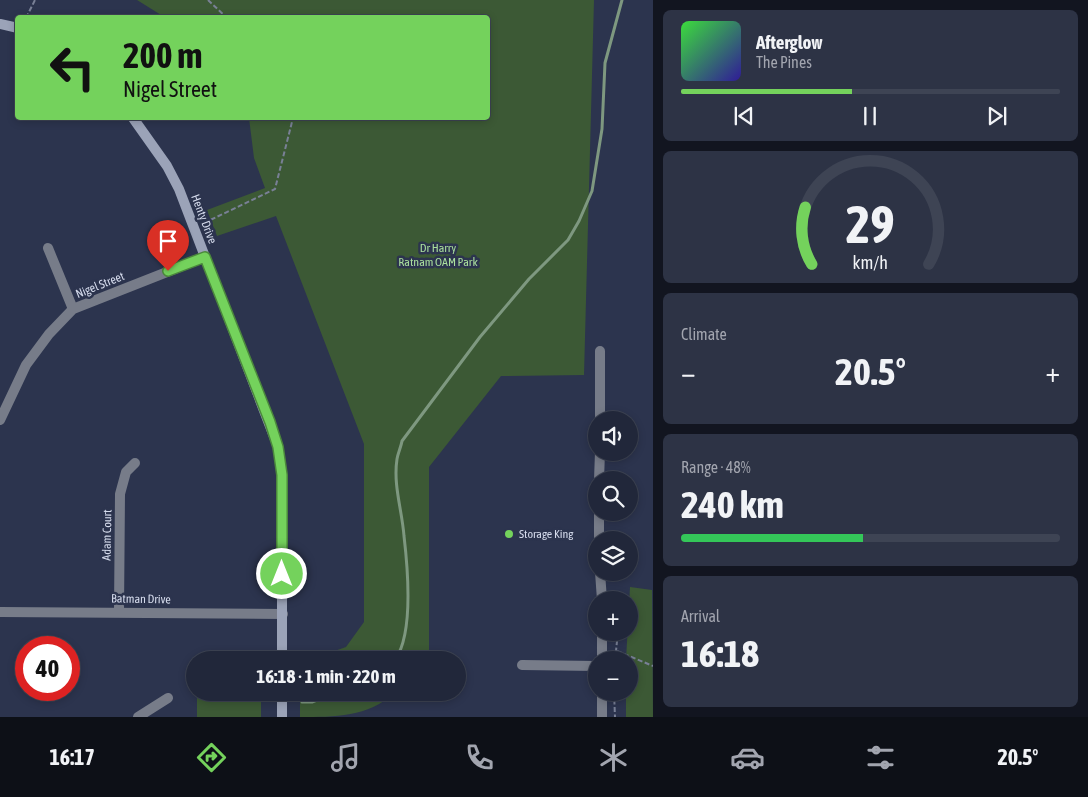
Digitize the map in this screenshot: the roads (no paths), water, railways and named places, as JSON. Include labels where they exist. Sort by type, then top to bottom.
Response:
[{"type":"street","points":[[0,24],[15,27]]},
{"type":"street","name":"Henty Drive","points":[[134,120],[167,166],[194,227],[278,447],[282,475],[282,651]]},
{"type":"street","points":[[48,248],[73,309]]},
{"type":"street","name":"Nigel Street","points":[[0,420],[26,365],[49,334],[73,309],[205,257]]},
{"type":"street","points":[[600,351],[600,411]]},
{"type":"street","name":"Adam Court","points":[[119,611],[120,494],[126,472],[134,463]]},
{"type":"street","name":"Batman Drive","points":[[0,612],[119,611],[283,614]]},
{"type":"street","points":[[522,665],[588,666]]},
{"type":"street","points":[[138,717],[168,698]]},
{"type":"street","points":[[282,701],[282,717]]},
{"type":"street","points":[[602,701],[602,717]]},
{"type":"waterway","points":[[400,651],[405,634],[408,601],[406,550],[396,478],[397,459],[402,441],[480,337],[529,279],[568,240],[579,221],[592,191],[602,129],[605,63],[622,0]]},
{"type":"waterway","points":[[302,702],[314,701]]},
{"type":"place","name":"Storage King","points":[[509,534]]},
{"type":"park label","name":"Dr Harry Ratnam OAM Park","points":[[438,255]]}]
